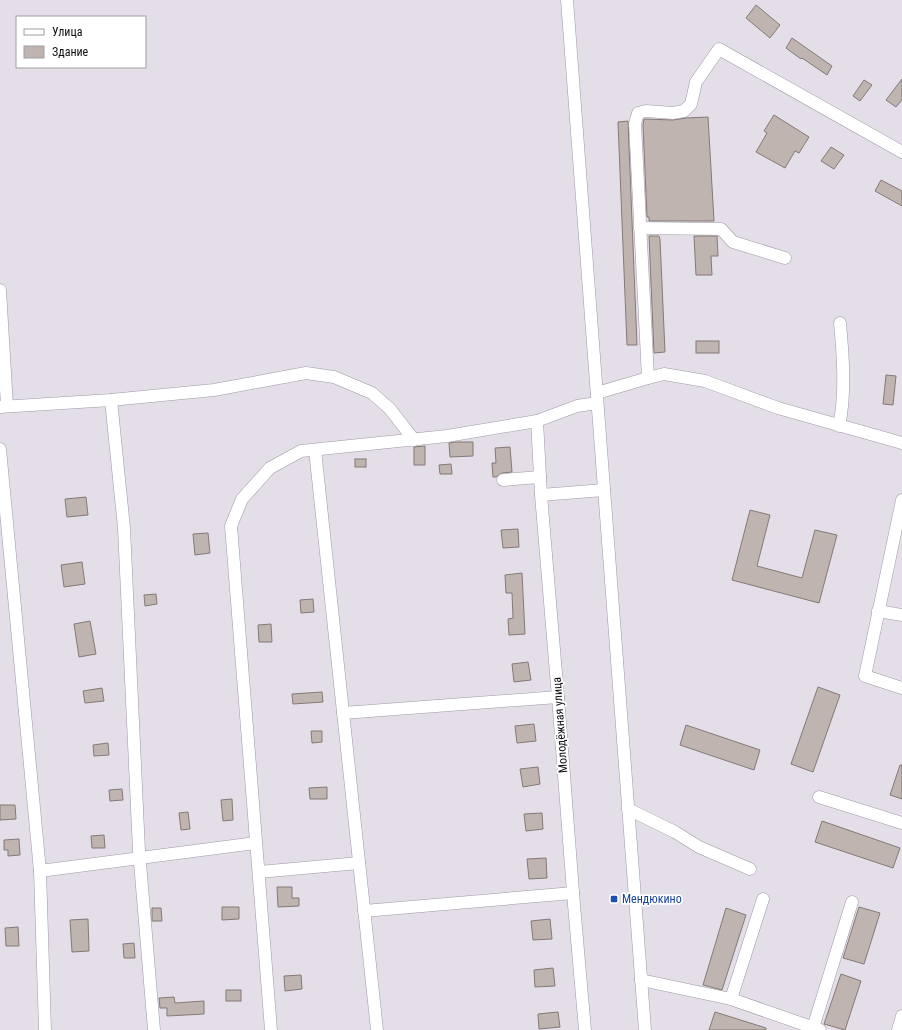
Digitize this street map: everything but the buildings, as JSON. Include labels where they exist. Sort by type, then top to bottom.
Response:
[{"type":"street","points":[[567,0],[645,1030]]},
{"type":"street","points":[[648,378],[635,124],[638,113],[646,111],[673,113],[684,111],[691,104],[696,82],[719,49],[902,152]]},
{"type":"street","points":[[640,228],[720,230],[733,242],[784,258]]},
{"type":"street","points":[[0,290],[4,407],[111,400],[214,390],[306,373],[334,377],[372,393],[390,409],[414,440]]},
{"type":"street","points":[[839,426],[842,414],[843,356],[840,323]]},
{"type":"street","points":[[271,1030],[231,526],[242,499],[270,468],[301,451],[447,436],[537,421],[648,378],[664,374],[706,381],[778,408],[902,443]]},
{"type":"street","points":[[111,400],[124,528],[140,858],[154,1030]]},
{"type":"street","name":"Молодёжная улица","points":[[537,421],[541,495],[585,1030]]},
{"type":"street","points":[[0,449],[40,871],[45,1030]]},
{"type":"street","points":[[315,450],[377,1030]]},
{"type":"street","points":[[503,480],[540,477]]},
{"type":"street","points":[[541,495],[604,490]]},
{"type":"street","points":[[902,500],[864,676],[902,688]]},
{"type":"street","points":[[878,611],[902,615]]},
{"type":"street","points":[[343,713],[558,697]]},
{"type":"street","points":[[819,797],[902,823]]},
{"type":"street","points":[[628,809],[675,832],[699,847],[750,869]]},
{"type":"street","points":[[40,871],[256,843]]},
{"type":"street","points":[[258,872],[359,864]]},
{"type":"street","points":[[364,912],[573,893]]},
{"type":"street","points":[[731,999],[763,899]]},
{"type":"street","points":[[641,980],[731,999],[816,1029],[852,902]]},
{"type":"street","points":[[898,1030],[902,1016]]},
{"type":"place","name":"Мендюкино","points":[[614,899]]}]
